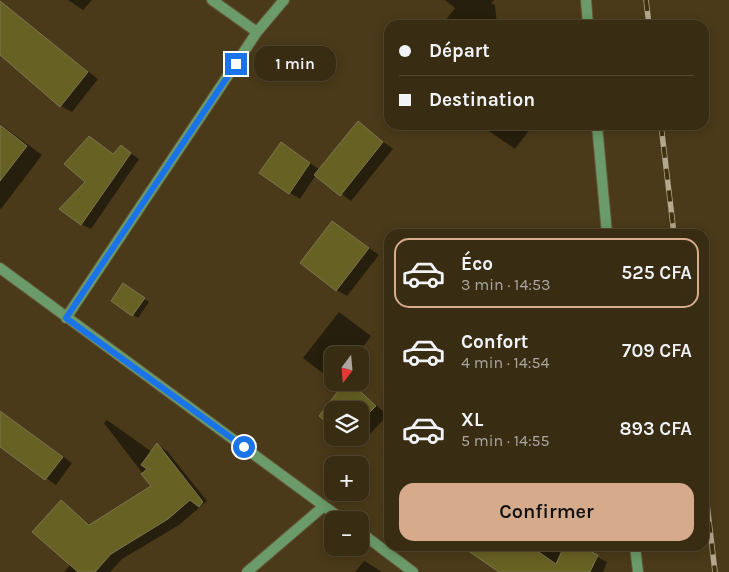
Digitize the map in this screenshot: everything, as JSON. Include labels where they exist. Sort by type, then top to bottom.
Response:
[{"type":"street","points":[[212,0],[257,32]]},
{"type":"street","points":[[66,318],[257,32],[284,0]]},
{"type":"street","points":[[586,0],[588,20]]},
{"type":"street","points":[[597,130],[607,229]]},
{"type":"street","points":[[0,268],[331,511]]},
{"type":"street","points":[[246,572],[324,506]]},
{"type":"street","points":[[369,539],[384,550]]},
{"type":"street","points":[[385,551],[413,572]]},
{"type":"street","points":[[636,551],[638,572]]},
{"type":"building","points":[[0,1],[88,72],[60,107],[0,55]]},
{"type":"building","points":[[358,121],[383,142],[340,196],[314,175]]},
{"type":"building","points":[[0,125],[27,146],[0,181]]},
{"type":"building","points":[[89,136],[113,154],[121,145],[131,153],[81,225],[59,209],[85,182],[64,164]]},
{"type":"building","points":[[281,142],[310,163],[289,194],[259,173]]},
{"type":"building","points":[[332,221],[369,248],[336,291],[300,263]]},
{"type":"building","points":[[123,283],[145,298],[132,316],[111,301]]},
{"type":"building","points":[[338,391],[360,391],[376,406],[369,413],[369,401],[330,401]]},
{"type":"building","points":[[324,409],[324,420],[319,416]]},
{"type":"building","points":[[0,411],[63,457],[45,480],[0,447]]},
{"type":"building","points":[[157,443],[203,502],[199,507],[190,500],[168,519],[111,554],[95,572],[78,572],[32,532],[61,500],[89,525],[151,486],[141,474],[147,469],[141,465]]},
{"type":"building","points":[[468,551],[537,551],[556,564],[562,551],[589,551],[598,555],[590,572],[499,572]]},
{"type":"railway","points":[[646,0],[648,20]]},
{"type":"railway","points":[[662,130],[673,229]]},
{"type":"railway","points":[[709,521],[715,572]]},
{"type":"route","points":[[236,64],[66,318],[244,447]]}]
